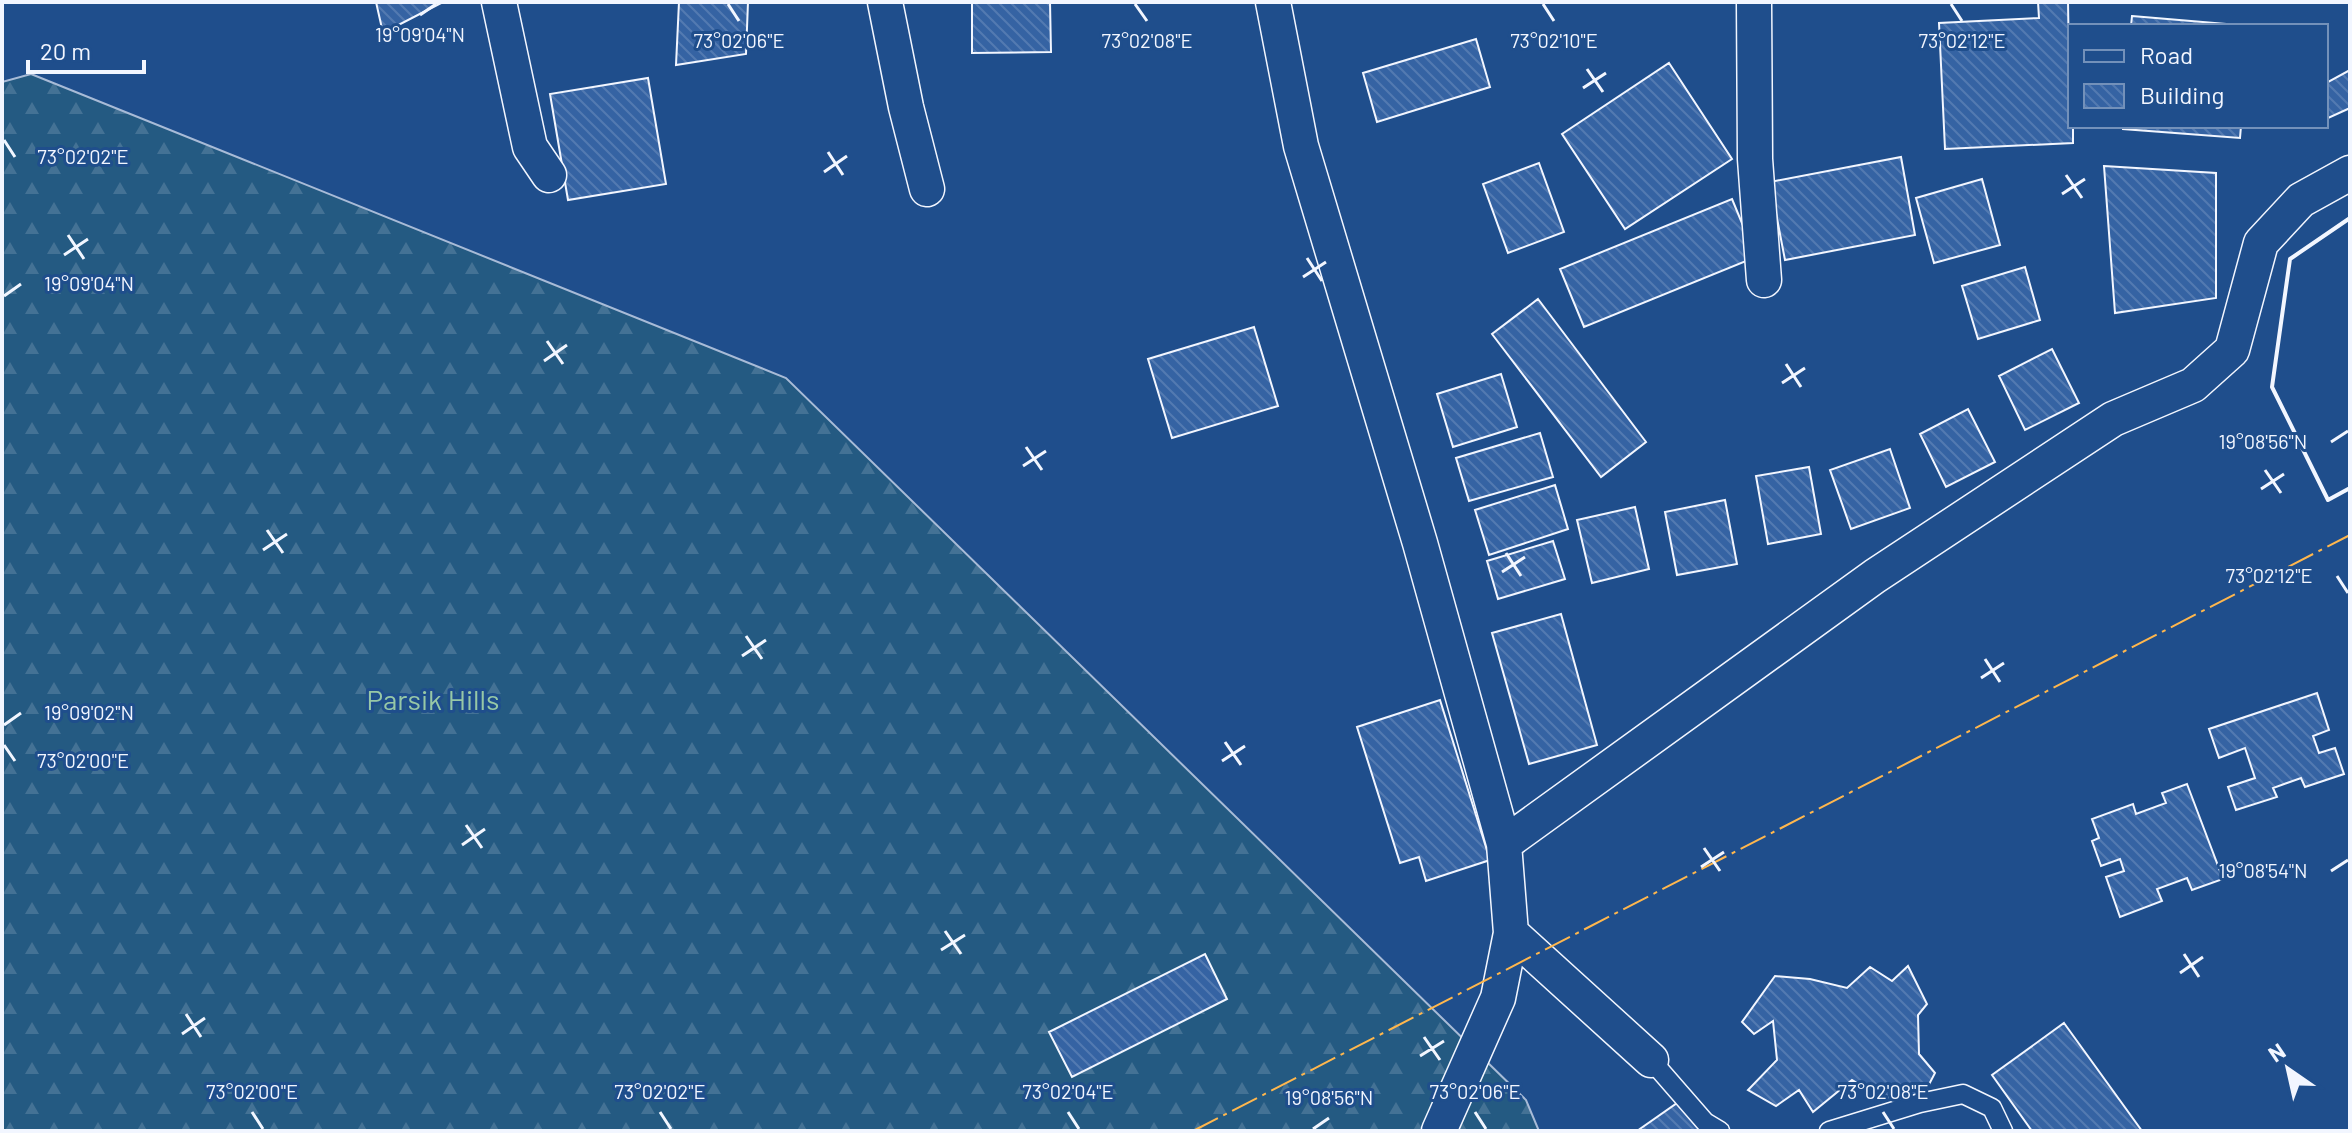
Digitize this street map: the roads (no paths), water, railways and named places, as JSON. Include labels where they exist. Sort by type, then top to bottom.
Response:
[{"type":"street","points":[[499,2],[530,147],[549,175]]},
{"type":"street","points":[[885,2],[906,107],[927,189]]},
{"type":"street","points":[[1273,2],[1301,146],[1416,528],[1504,844],[1511,933],[1498,998],[1439,1131]]},
{"type":"street","points":[[1754,2],[1755,159],[1764,280]]},
{"type":"street","points":[[1504,844],[1875,576],[2113,419],[2193,385],[2232,350],[2261,243],[2301,200],[2350,173]]},
{"type":"street","points":[[1511,933],[1651,1060]]},
{"type":"lane","points":[[1651,1060],[1705,1122],[1720,1131]]},
{"type":"lane","points":[[1829,1131],[1920,1103],[1963,1094],[1992,1108],[2003,1131]]},
{"type":"park label","name":"Parsik Hills","points":[[433,700]]}]
